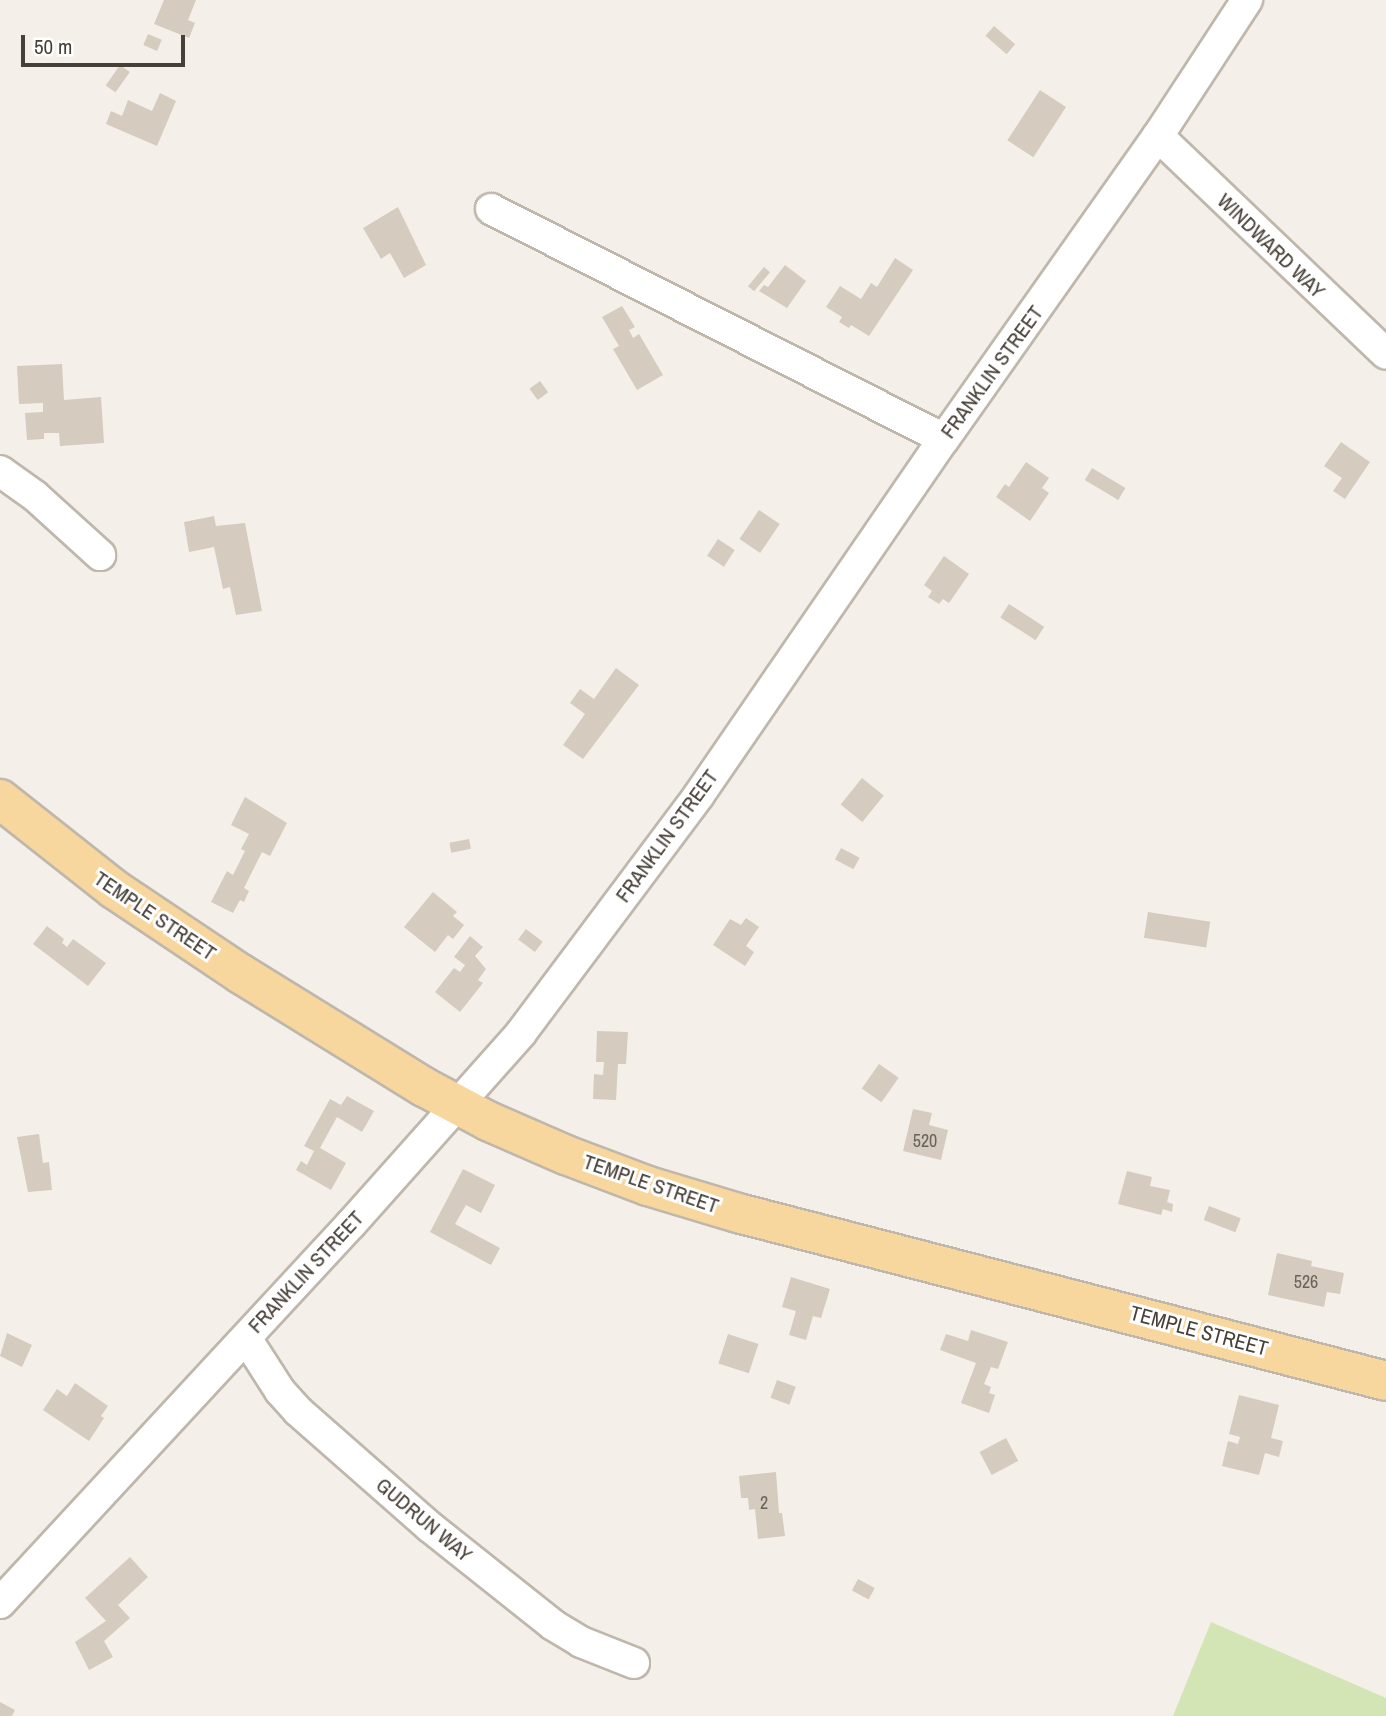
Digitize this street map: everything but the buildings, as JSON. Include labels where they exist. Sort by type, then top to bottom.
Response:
[{"type":"main road","name":"TEMPLE STREET","points":[[0,799],[105,882],[198,946],[458,1106],[566,1155],[691,1200],[1386,1381]]},
{"type":"street","name":"FRANKLIN STREET","points":[[0,1603],[246,1338],[521,1033],[699,795],[944,439],[1158,136],[1247,0]]},
{"type":"street","name":"WINDWARD WAY","points":[[1158,136],[1386,354]]},
{"type":"street","points":[[491,209],[694,309],[944,439]]},
{"type":"street","points":[[0,471],[35,496],[100,555]]},
{"type":"street","name":"GUDRUN WAY","points":[[246,1338],[280,1391],[298,1411],[419,1518],[553,1625],[581,1642],[635,1663]]},
{"type":"green space","points":[[1211,1622],[1386,1698],[1386,1716],[1173,1716]]}]
